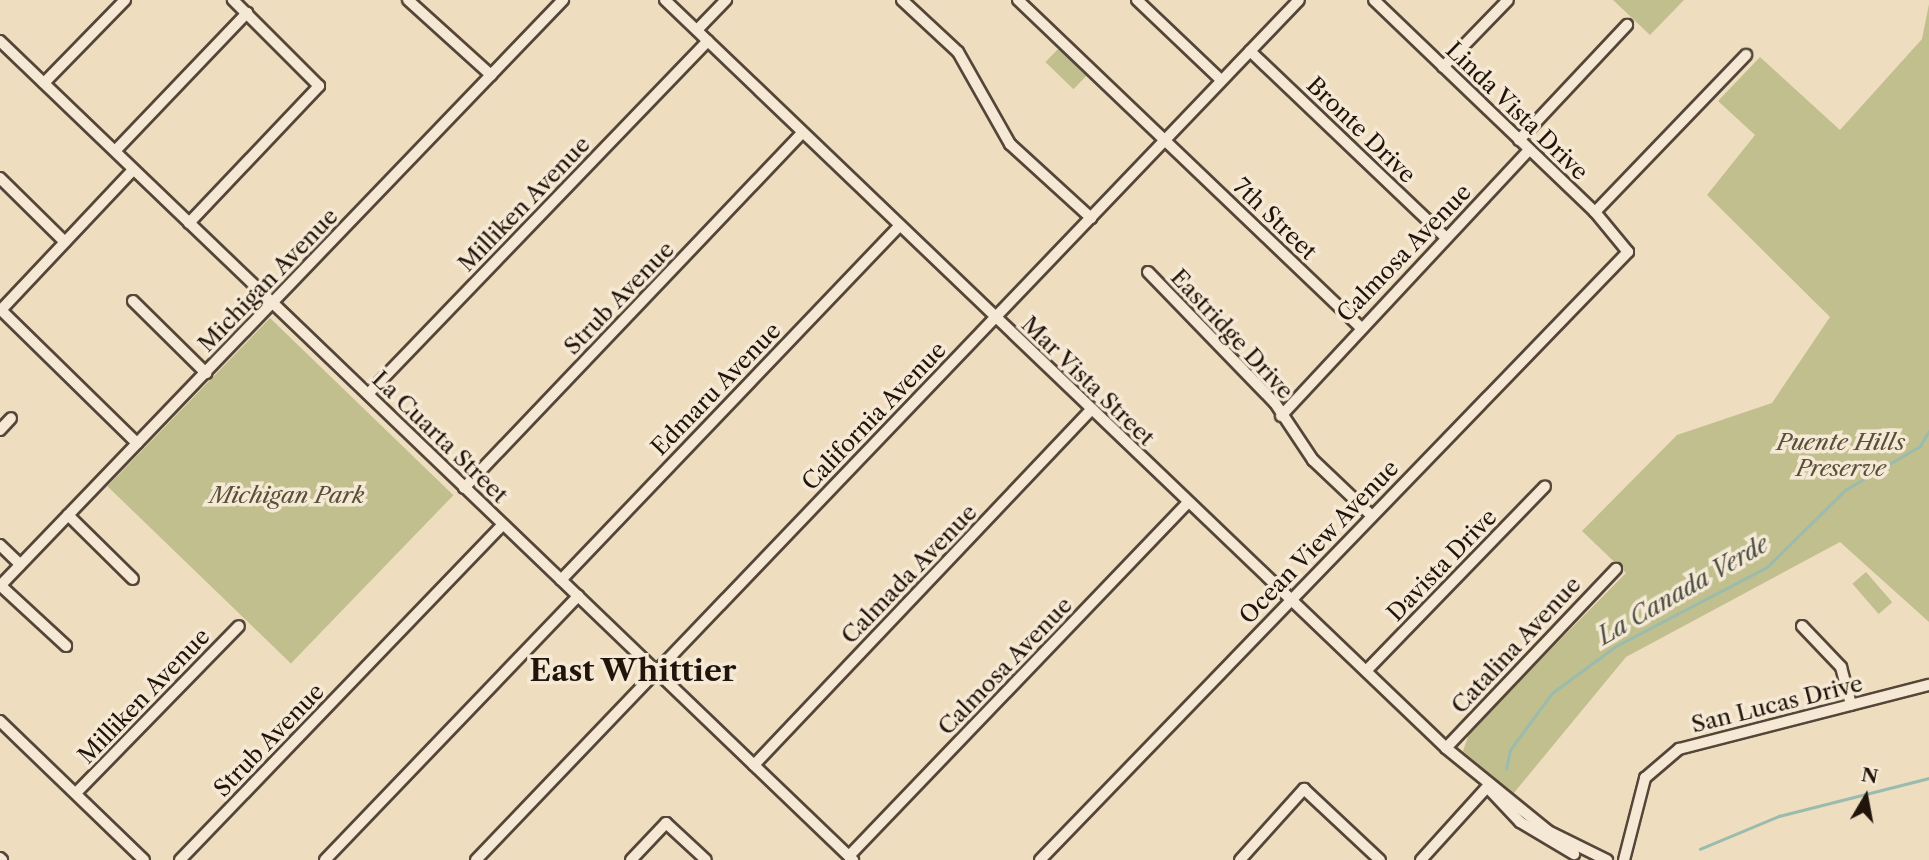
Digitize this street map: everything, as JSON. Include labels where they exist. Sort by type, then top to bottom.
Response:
[{"type":"street","points":[[44,83],[125,0]]},
{"type":"street","points":[[190,223],[319,86],[233,0]]},
{"type":"street","points":[[408,0],[491,75]]},
{"type":"street","name":"Michigan Avenue","points":[[0,586],[563,0]]},
{"type":"street","name":"Mar Vista Street","points":[[665,0],[994,318],[1488,786],[1520,822],[1590,860]]},
{"type":"street","points":[[697,30],[726,0]]},
{"type":"street","points":[[902,0],[958,52],[1010,144],[1091,218]]},
{"type":"street","name":"7th Street","points":[[1018,0],[1359,326]]},
{"type":"street","points":[[1137,0],[1221,80]]},
{"type":"street","name":"California Avenue","points":[[476,860],[1300,0]]},
{"type":"street","name":"Linda Vista Drive","points":[[1374,0],[1595,212],[1628,253]]},
{"type":"street","points":[[1443,67],[1508,0]]},
{"type":"street","points":[[116,150],[247,13]]},
{"type":"street","points":[[1519,140],[1627,25]]},
{"type":"street","name":"La Cuarta Street","points":[[0,41],[116,150],[132,171],[190,223],[271,304],[851,858]]},
{"type":"street","name":"Milliken Avenue","points":[[368,394],[708,41]]},
{"type":"street","name":"Bronte Drive","points":[[1250,51],[1445,237]]},
{"type":"street","points":[[1595,212],[1746,55]]},
{"type":"street","name":"Strub Avenue","points":[[464,488],[802,133]]},
{"type":"street","name":"Calmosa Avenue","points":[[1281,415],[1359,326],[1529,150]]},
{"type":"street","points":[[132,171],[0,309],[137,443]]},
{"type":"street","points":[[0,178],[65,242]]},
{"type":"street","name":"Edmaru Avenue","points":[[561,580],[899,226]]},
{"type":"street","name":"Ocean View Avenue","points":[[1040,860],[1371,515],[1628,253]]},
{"type":"street","name":"Eastridge Drive","points":[[1149,272],[1281,415],[1313,460],[1371,515]]},
{"type":"street","points":[[133,301],[206,373]]},
{"type":"street","name":"Calmada Avenue","points":[[754,765],[1091,410]]},
{"type":"street","points":[[0,430],[11,418]]},
{"type":"street","name":"Davista Drive","points":[[1366,671],[1545,486]]},
{"type":"street","name":"Calmosa Avenue","points":[[851,858],[1188,502]]},
{"type":"street","points":[[68,515],[133,579]]},
{"type":"street","name":"Strub Avenue","points":[[180,860],[502,525]]},
{"type":"street","points":[[0,545],[20,564]]},
{"type":"street","name":"Catalina Avenue","points":[[1446,748],[1616,569]]},
{"type":"street","points":[[0,586],[66,646]]},
{"type":"street","points":[[325,860],[579,596]]},
{"type":"street","name":"Milliken Avenue","points":[[76,793],[239,626]]},
{"type":"street","points":[[1802,626],[1841,667],[1851,705]]},
{"type":"street","name":"San Lucas Drive","points":[[1624,860],[1636,800],[1661,760],[1701,739],[1929,685]]},
{"type":"street","points":[[0,721],[144,860]]},
{"type":"street","points":[[1421,860],[1488,786]]},
{"type":"street","name":"Mar Vista Street","points":[[1488,786],[1576,849],[1607,860]]},
{"type":"street","points":[[1240,860],[1304,789],[1380,860]]},
{"type":"street","points":[[631,860],[666,823],[706,860]]},
{"type":"green space","points":[[1613,0],[1684,0],[1650,35]]},
{"type":"green space","name":"Puente Hills Preserve","points":[[1929,4],[1929,622],[1840,542],[1626,657],[1513,794],[1463,751],[1470,731],[1626,573],[1582,531],[1677,435],[1772,403],[1830,317],[1707,195],[1755,135],[1718,101],[1760,57],[1840,130],[1922,39]]},
{"type":"green space","points":[[1060,47],[1088,74],[1073,89],[1045,62]]},
{"type":"green space","name":"Michigan Park","points":[[270,318],[453,495],[291,663],[107,486]]},
{"type":"green space","points":[[1866,572],[1892,602],[1879,614],[1852,584]]},
{"type":"waterway","name":"La Canada Verde","points":[[1506,769],[1510,750],[1552,693],[1616,646],[1767,567],[1845,490],[1920,446],[1929,431]]},
{"type":"waterway","points":[[1700,849],[1779,816],[1929,778]]},
{"type":"district","name":"East Whittier","points":[[633,671]]}]
